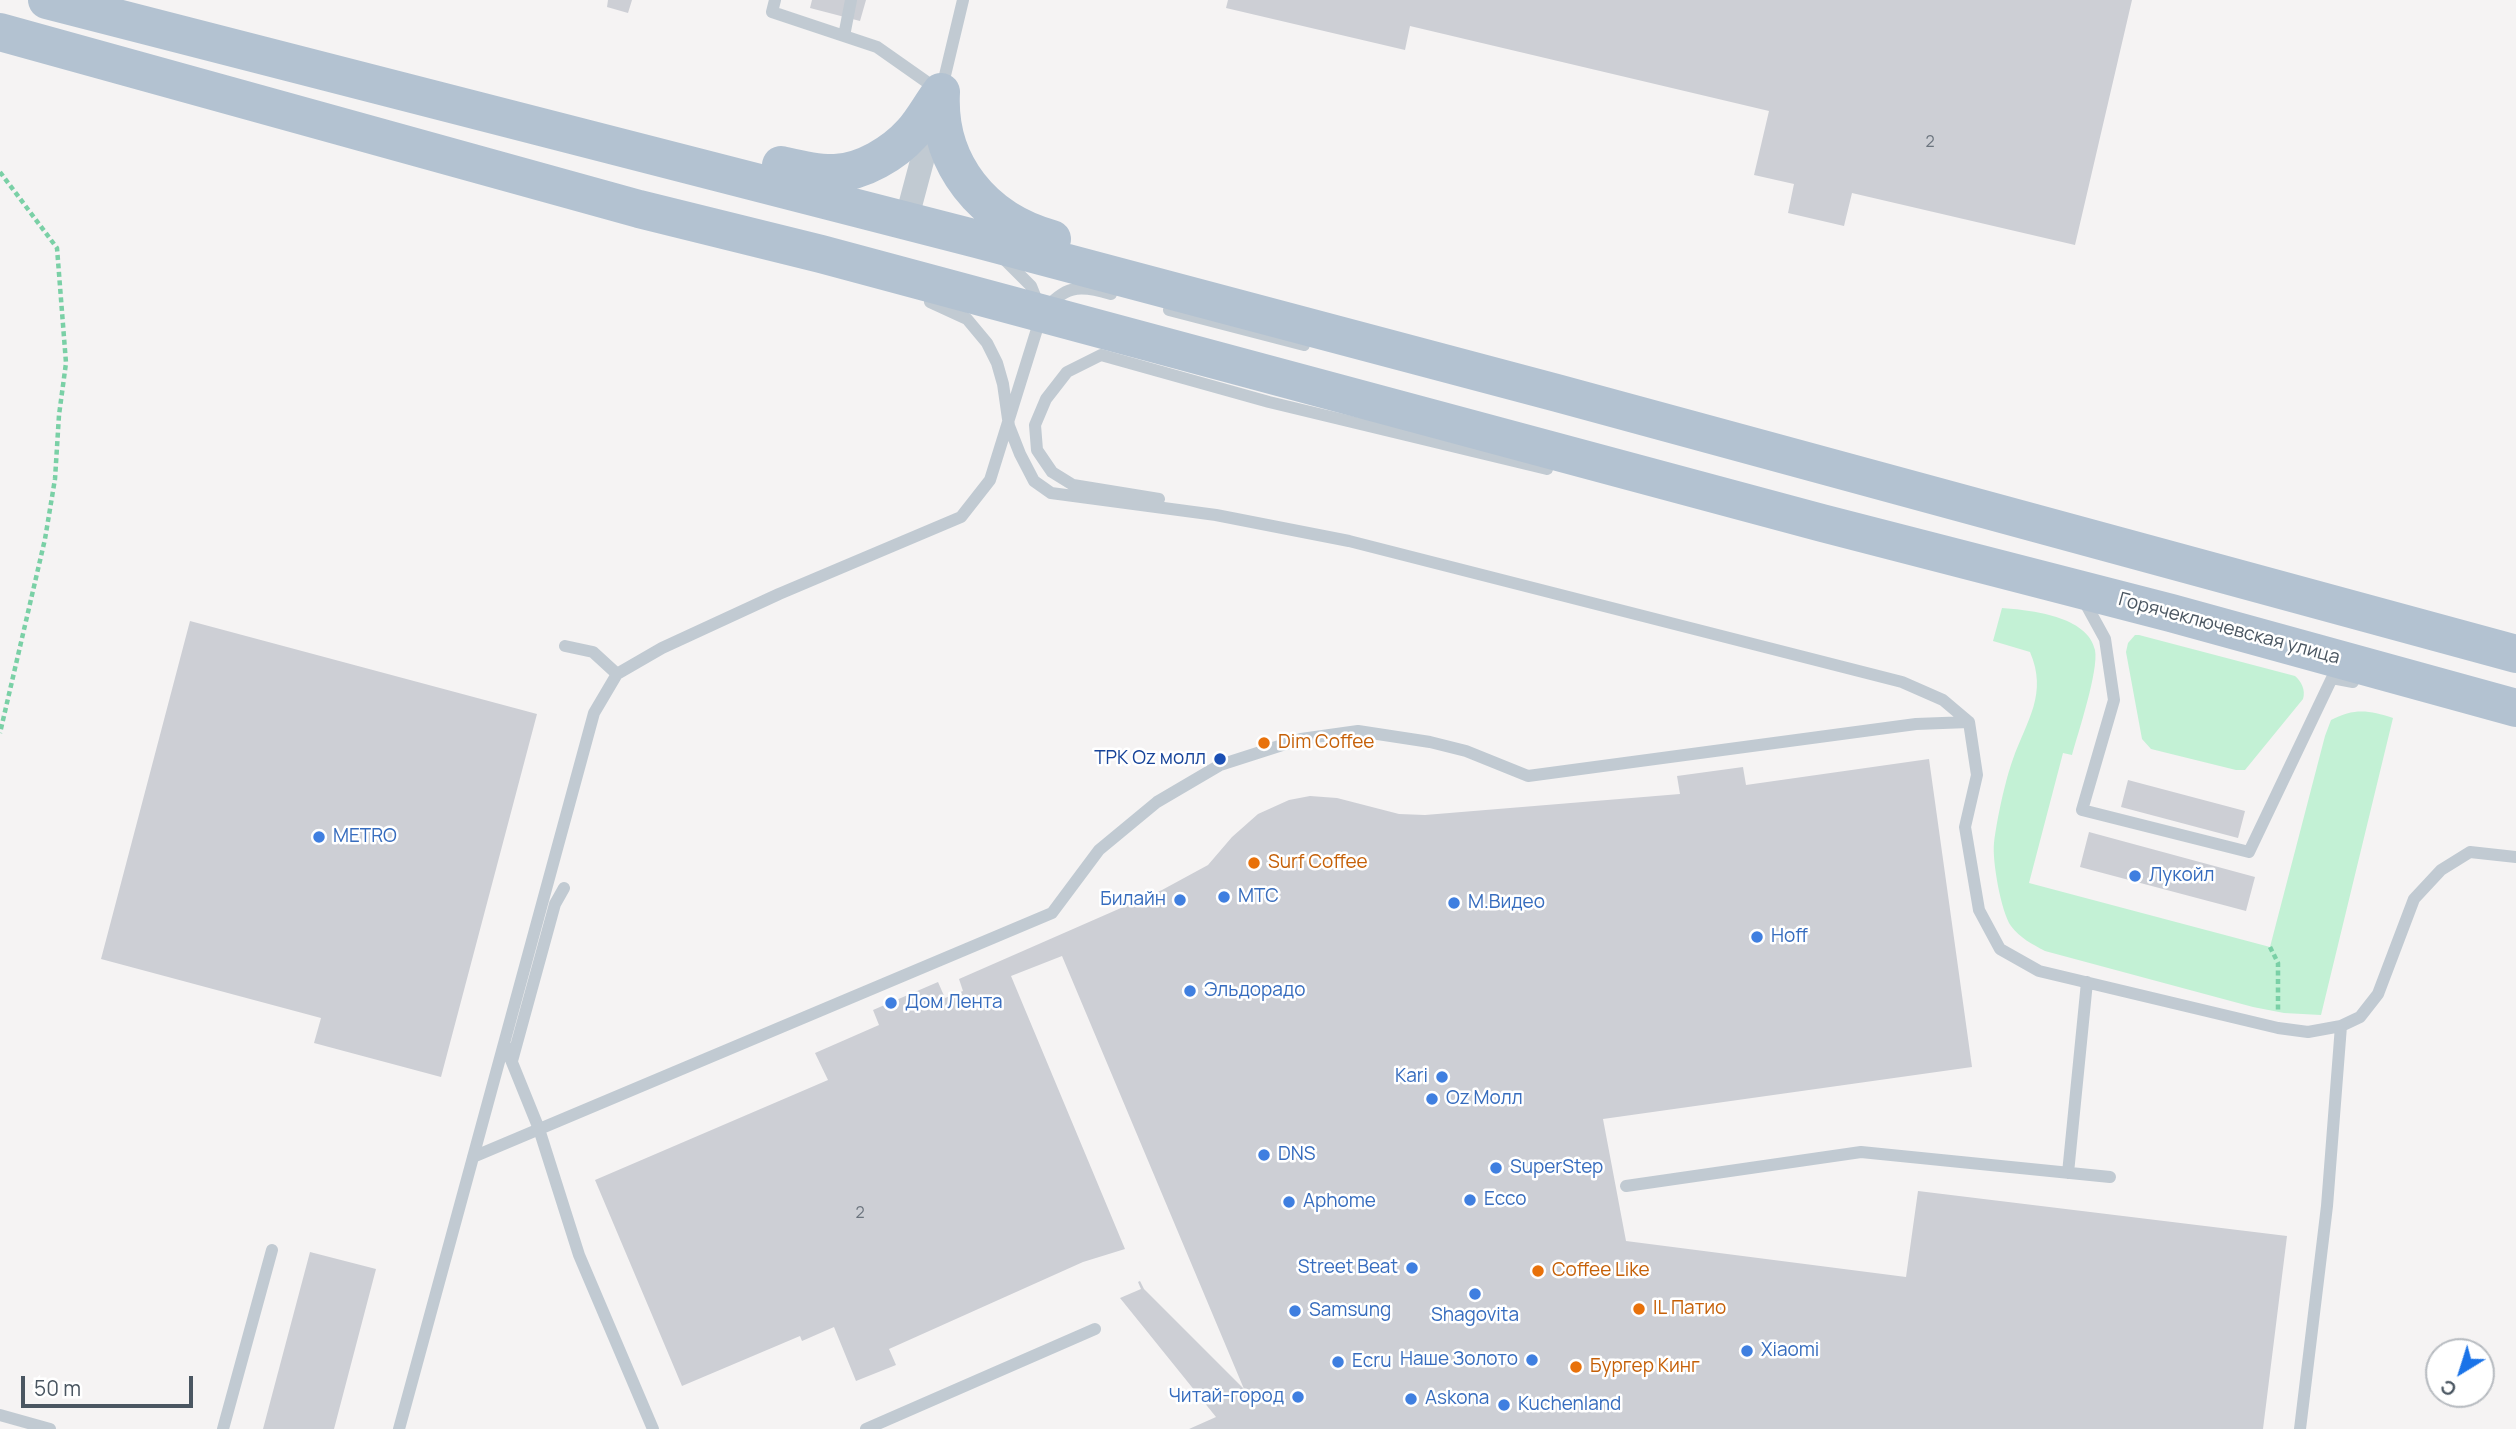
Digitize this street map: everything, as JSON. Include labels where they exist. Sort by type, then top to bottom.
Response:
[{"type":"main road","points":[[47,0],[977,239],[1558,393],[2516,654]]},
{"type":"main road","points":[[128,0],[804,171],[835,173],[858,169],[890,152],[912,133],[941,92]]},
{"type":"main road","points":[[0,32],[195,84],[275,88],[827,235],[855,239],[879,238],[905,221]]},
{"type":"main road","name":"Горячеключевская улица","points":[[195,84],[639,209],[1042,313],[2516,708]]},
{"type":"main road","points":[[941,92],[939,115],[947,144],[960,173],[993,212],[1032,233],[1522,363],[1558,393]]},
{"type":"main road","points":[[905,221],[928,259],[976,296]]},
{"type":"main road","points":[[2382,618],[2516,640]]},
{"type":"main road","points":[[2477,698],[2516,715]]},
{"type":"street","points":[[905,221],[941,92]]},
{"type":"lane","points":[[775,0],[772,12],[877,47],[941,92],[963,0]]},
{"type":"lane","points":[[844,36],[851,0]]},
{"type":"lane","points":[[358,130],[432,165],[539,195]]},
{"type":"lane","points":[[977,239],[1007,261],[1031,286],[1042,313]]},
{"type":"lane","points":[[399,1429],[594,713],[617,674],[662,648],[779,594],[961,517],[990,480],[1042,313],[1055,297],[1072,288],[1104,292],[1129,299]]},
{"type":"lane","points":[[913,298],[940,305],[967,319],[986,343],[1000,373],[1009,426],[1034,481],[1051,493],[1216,515],[1328,536],[1902,682],[1944,700],[1969,722],[1977,775],[1965,827],[1979,910],[2000,950],[2039,971],[2278,1028],[2308,1032],[2341,1026],[2360,1017],[2378,994],[2414,898],[2441,870],[2470,852],[2516,857]]},
{"type":"lane","points":[[1154,306],[1310,347]]},
{"type":"lane","points":[[1328,536],[1311,525],[1073,485],[1052,471],[1037,450],[1035,425],[1046,399],[1067,372],[1101,355],[1269,402],[1555,470]]},
{"type":"lane","points":[[1622,425],[1798,468],[1828,468]]},
{"type":"lane","points":[[1758,520],[1785,526],[1822,523]]},
{"type":"lane","points":[[2076,588],[2105,639],[2114,700],[2082,810],[2249,852],[2332,678],[2372,687]]},
{"type":"lane","points":[[565,646],[593,652],[617,674]]},
{"type":"lane","points":[[2426,699],[2477,698]]},
{"type":"lane","points":[[474,1157],[1052,913],[1099,850],[1157,802],[1220,765],[1267,748],[1301,739],[1358,731],[1430,742],[1466,751],[1528,776],[1916,724],[1969,722]]},
{"type":"lane","points":[[512,1062],[555,904],[564,888],[544,895]]},
{"type":"lane","points":[[2067,1173],[2087,982]]},
{"type":"lane","points":[[2300,1429],[2327,1206],[2341,1026]]},
{"type":"lane","points":[[505,1044],[539,1129],[579,1255],[653,1429]]},
{"type":"lane","points":[[1626,1186],[1861,1152],[2110,1177]]},
{"type":"lane","points":[[223,1429],[272,1250]]},
{"type":"lane","points":[[866,1429],[1095,1329]]},
{"type":"lane","points":[[0,1415],[50,1429]]},
{"type":"path","points":[[0,172],[57,248],[66,363],[55,479],[45,539],[0,733]]},
{"type":"path","points":[[2270,947],[2278,963],[2278,1028]]},
{"type":"green space","points":[[2002,608],[2042,613],[2070,622],[2090,639],[2095,650],[2094,672],[2083,717],[2072,755],[2063,753],[2029,883],[2270,947],[2331,720],[2362,712],[2393,718],[2321,1015],[2284,1013],[2253,1007],[2045,951],[2022,937],[2011,926],[1998,886],[1994,843],[2007,778],[2034,707],[2037,681],[2030,652],[1993,641]]},
{"type":"green space","points":[[2135,635],[2295,676],[2302,686],[2303,699],[2245,770],[2151,749],[2142,739],[2126,652],[2128,643]]},
{"type":"building","points":[[608,0],[632,0],[628,13],[607,7]]},
{"type":"building","points":[[812,0],[866,0],[860,21],[810,8]]},
{"type":"building","points":[[1228,0],[2132,0],[2075,245],[1852,193],[1844,226],[1788,213],[1794,184],[1754,175],[1769,111],[1410,26],[1405,50],[1226,8]]},
{"type":"building","name":"METRO","points":[[190,621],[537,714],[441,1077],[314,1043],[321,1018],[101,959]]},
{"type":"building","name":"Oz Молл","points":[[1929,759],[1972,1067],[1603,1119],[1626,1241],[1906,1277],[1918,1191],[2287,1236],[2263,1429],[1189,1429],[1216,1417],[1120,1298],[1141,1289],[1138,1282],[1140,1281],[1144,1289],[1244,1389],[1062,956],[1011,976],[1125,1249],[1083,1262],[889,1349],[896,1365],[856,1381],[834,1327],[802,1341],[800,1336],[682,1386],[595,1180],[828,1080],[815,1053],[879,1025],[873,1010],[938,982],[945,998],[963,991],[959,979],[1162,890],[1208,865],[1232,837],[1258,814],[1289,800],[1310,796],[1337,798],[1399,814],[1425,815],[1680,794],[1677,776],[1743,767],[1746,785]]},
{"type":"building","points":[[2128,780],[2245,811],[2238,838],[2121,807]]},
{"type":"building","points":[[2089,832],[2255,877],[2246,911],[2080,867]]},
{"type":"building","points":[[310,1252],[376,1269],[334,1429],[263,1429]]},
{"type":"place","name":"Dim Coffee","points":[[1264,743]]},
{"type":"place","name":"ТРК Oz молл","points":[[1220,759]]},
{"type":"place","name":"METRO","points":[[319,837]]},
{"type":"place","name":"Surf Coffee","points":[[1254,863]]},
{"type":"place","name":"Лукойл","points":[[2135,876]]},
{"type":"place","name":"МТС","points":[[1224,897]]},
{"type":"place","name":"Билайн","points":[[1180,900]]},
{"type":"place","name":"М.Видео","points":[[1454,903]]},
{"type":"place","name":"Hoff","points":[[1757,937]]},
{"type":"place","name":"Эльдорадо","points":[[1190,991]]},
{"type":"place","name":"Дом Лента","points":[[891,1003]]},
{"type":"place","name":"Kari","points":[[1442,1077]]},
{"type":"place","name":"Oz Молл","points":[[1432,1099]]},
{"type":"place","name":"DNS","points":[[1264,1155]]},
{"type":"place","name":"SuperStep","points":[[1496,1168]]},
{"type":"place","name":"Ecco","points":[[1470,1200]]},
{"type":"place","name":"Aphome","points":[[1289,1202]]},
{"type":"place","name":"Street Beat","points":[[1412,1268]]},
{"type":"place","name":"Coffee Like","points":[[1538,1271]]},
{"type":"place","name":"Shagovita","points":[[1475,1294]]},
{"type":"place","name":"IL Патио","points":[[1639,1309]]},
{"type":"place","name":"Samsung","points":[[1295,1311]]},
{"type":"place","name":"Xiaomi","points":[[1747,1351]]},
{"type":"place","name":"Наше Золото","points":[[1532,1360]]},
{"type":"place","name":"Ecru","points":[[1338,1362]]},
{"type":"place","name":"Бургер Кинг","points":[[1576,1367]]},
{"type":"place","name":"Читай-город","points":[[1298,1397]]},
{"type":"place","name":"Askona","points":[[1411,1399]]},
{"type":"place","name":"Kuchenland","points":[[1504,1405]]}]
